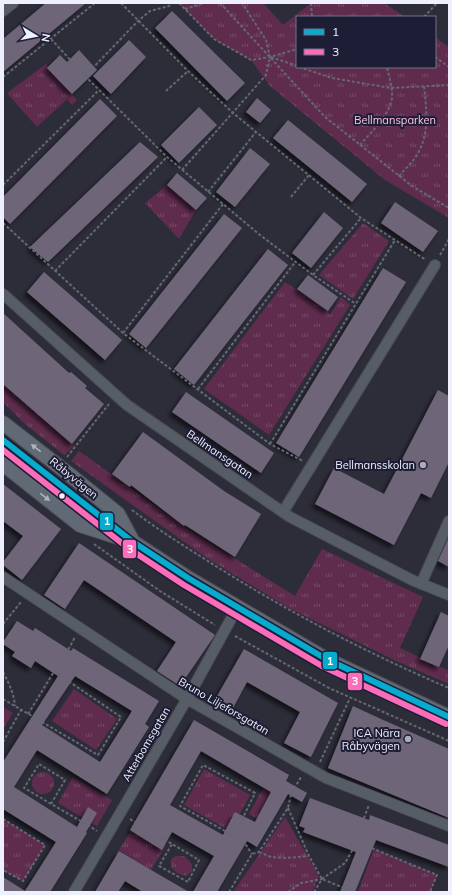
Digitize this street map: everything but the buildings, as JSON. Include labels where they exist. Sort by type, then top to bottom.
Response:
[{"type":"main road","name":"Råbyvägen","points":[[3,423],[118,514],[133,542]]},
{"type":"main road","name":"Råbyvägen","points":[[3,464],[80,525],[133,542],[237,608],[326,659],[449,717]]},
{"type":"street","points":[[3,11],[13,3]]},
{"type":"street","points":[[282,512],[434,265]]},
{"type":"street","name":"Bellmansgatan","points":[[3,294],[127,405],[282,512],[421,584],[449,595]]},
{"type":"street","points":[[421,584],[449,521]]},
{"type":"street","name":"Bruno Liljeforsgatan","points":[[3,577],[187,699],[326,778],[449,826]]},
{"type":"street","name":"Atterbomsgatan","points":[[74,892],[187,699],[237,608]]},
{"type":"lane","name":"Råbyvägen","points":[[3,440],[133,542]]},
{"type":"path","points":[[3,77],[95,3]]},
{"type":"path","points":[[121,3],[188,71],[233,113],[361,218],[434,265],[449,239]]},
{"type":"path","points":[[85,76],[138,21],[150,12],[169,6],[172,3]]},
{"type":"path","points":[[180,3],[214,39],[251,60],[270,57],[296,49]]},
{"type":"path","points":[[185,9],[204,3]]},
{"type":"path","points":[[220,3],[324,117],[412,186],[449,208]]},
{"type":"path","points":[[182,170],[266,75],[270,57],[266,40],[242,3]]},
{"type":"path","points":[[311,3],[312,16]]},
{"type":"path","points":[[425,16],[437,3]]},
{"type":"path","points":[[51,39],[85,76],[167,157],[208,192],[313,275],[356,304]]},
{"type":"path","points":[[270,57],[296,66]]},
{"type":"path","points":[[436,58],[449,67]]},
{"type":"path","points":[[301,68],[332,78],[392,88],[424,85],[449,85]]},
{"type":"path","points":[[360,145],[386,113],[392,98],[392,88],[387,68]]},
{"type":"path","points":[[166,92],[188,71]]},
{"type":"path","points":[[399,176],[419,152],[425,137],[427,114],[424,85]]},
{"type":"path","points":[[3,185],[99,90]]},
{"type":"path","points":[[208,192],[256,132]]},
{"type":"path","points":[[55,272],[167,157]]},
{"type":"path","points":[[291,197],[308,175]]},
{"type":"path","points":[[123,333],[223,204]]},
{"type":"path","points":[[313,275],[361,218]]},
{"type":"path","points":[[3,223],[123,333],[270,444],[311,466]]},
{"type":"path","points":[[270,444],[395,240]]},
{"type":"path","points":[[198,389],[296,261]]},
{"type":"path","points":[[64,461],[116,396]]},
{"type":"path","points":[[131,510],[232,577],[331,633],[384,660],[449,688]]},
{"type":"path","points":[[66,654],[76,636]]},
{"type":"path","points":[[28,714],[58,665]]},
{"type":"path","points":[[3,672],[10,684],[15,706]]},
{"type":"path","points":[[3,699],[98,755],[121,716],[55,672]]},
{"type":"path","points":[[317,766],[350,698]]},
{"type":"path","points":[[3,742],[21,710]]},
{"type":"path","points":[[51,804],[65,780],[39,764],[24,788],[51,804],[98,831]]},
{"type":"path","points":[[234,836],[255,793],[203,766],[180,806],[234,836],[246,845],[252,854]]},
{"type":"path","points":[[259,852],[288,808],[291,794],[303,774]]},
{"type":"path","points":[[362,823],[369,804]]},
{"type":"path","points":[[288,808],[309,856],[322,879]]},
{"type":"path","points":[[128,817],[199,860],[188,882],[160,866],[172,844]]},
{"type":"path","points":[[3,819],[45,845],[23,881],[3,870]]},
{"type":"path","points":[[314,892],[322,879],[345,863],[357,842],[358,834]]},
{"type":"path","points":[[357,842],[437,875],[430,892]]},
{"type":"path","points":[[229,892],[252,854],[259,852],[272,857],[286,858],[309,856]]},
{"type":"path","points":[[288,892],[301,883],[322,879],[354,892]]},
{"type":"green space","name":"Bellmansparken","points":[[179,3],[263,3],[283,25],[311,3],[384,3],[404,16],[296,16],[296,68],[436,68],[436,38],[449,47],[449,218],[385,180],[270,86],[251,60],[214,39]]},
{"type":"green space","points":[[46,64],[77,100],[72,105],[67,99],[37,127],[7,93]]},
{"type":"green space","points":[[167,185],[196,210],[179,239],[145,203]]},
{"type":"green space","points":[[363,223],[389,241],[353,299],[319,275]]},
{"type":"green space","points":[[285,282],[328,311],[330,315],[341,297],[350,305],[269,435],[204,389]]},
{"type":"green space","points":[[3,383],[74,446],[64,455],[24,423],[3,402]]},
{"type":"green space","points":[[79,451],[191,531],[295,596],[322,549],[423,597],[400,648],[449,671],[449,684],[394,660],[289,608],[207,558],[71,461]]},
{"type":"green space","points":[[74,689],[117,719],[96,750],[52,721]]},
{"type":"green space","points":[[3,707],[13,713],[3,729]]},
{"type":"green space","points":[[204,769],[250,795],[230,831],[184,805]]},
{"type":"green space","points":[[39,772],[47,772],[54,779],[54,787],[47,794],[39,794],[32,787],[32,779]]},
{"type":"green space","points":[[73,777],[112,800],[97,826],[58,803]]},
{"type":"green space","points":[[263,788],[271,792],[257,819],[249,814]]},
{"type":"green space","points":[[285,817],[319,876],[312,892],[233,892]]},
{"type":"green space","points":[[3,819],[45,845],[23,881],[3,870]]},
{"type":"green space","points":[[134,826],[166,845],[151,870],[119,850]]},
{"type":"green space","points":[[374,849],[437,875],[430,892],[358,892]]},
{"type":"green space","points":[[176,856],[184,856],[192,864],[192,871],[186,876],[177,873],[171,867],[171,859]]},
{"type":"transit line","name":"1","points":[[3,440],[133,542],[188,578],[326,659],[449,717]]},
{"type":"transit line","name":"3","points":[[3,450],[128,548],[184,585],[322,666],[446,724]]},
{"type":"place","name":"Bellmansskolan","points":[[423,465]]},
{"type":"place","name":"ICA Nära Råbyvägen","points":[[408,739]]}]
